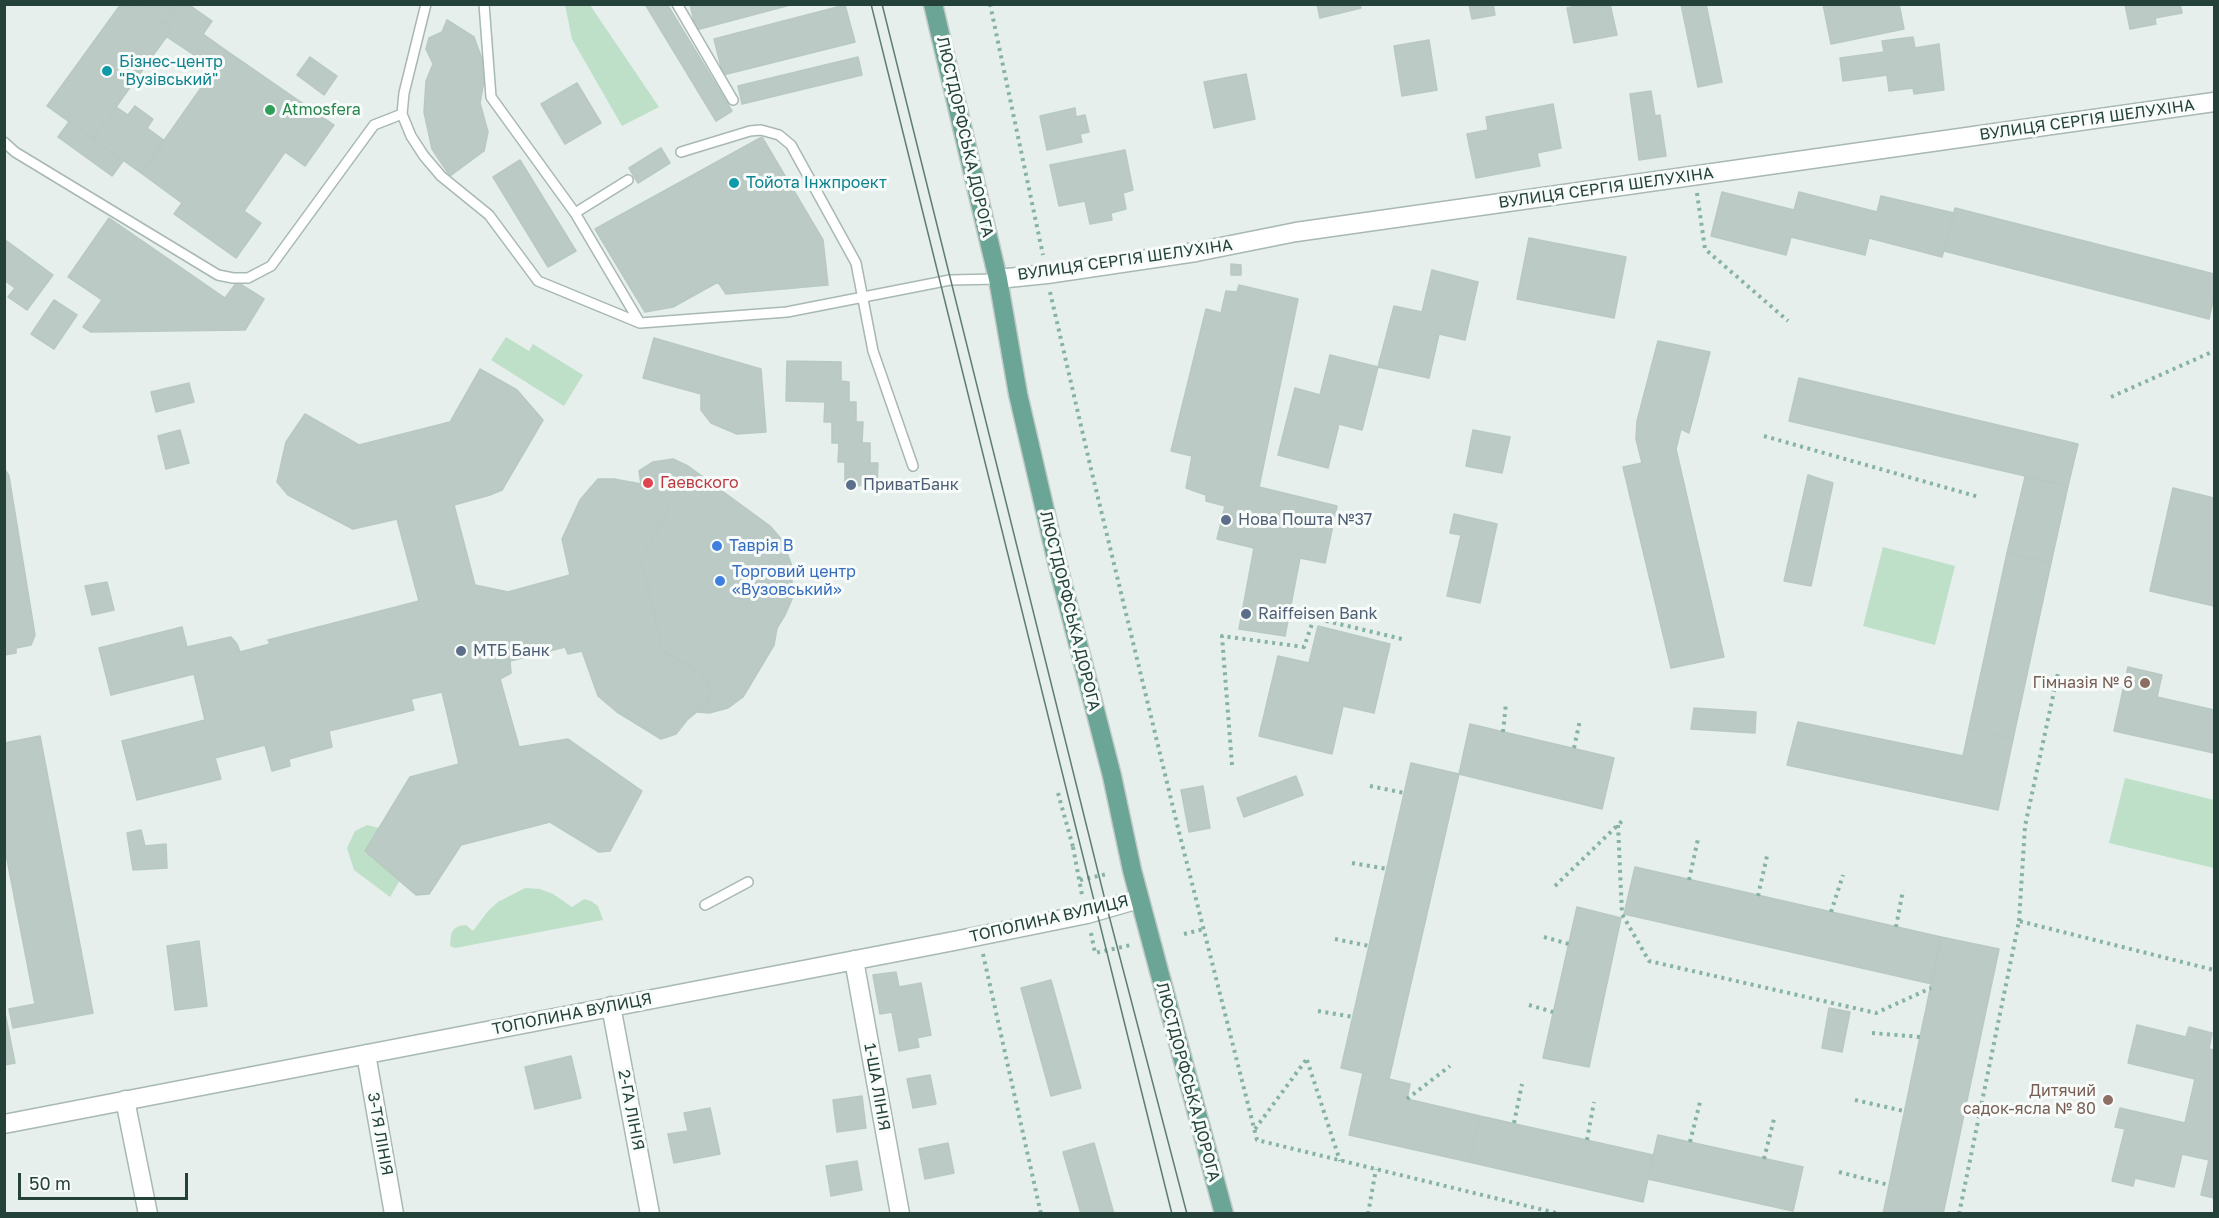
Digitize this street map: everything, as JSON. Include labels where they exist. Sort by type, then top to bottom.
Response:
[{"type":"main road","name":"ЛЮСТДОРФСЬКА ДОРОГА","points":[[933,4],[998,279],[1018,394],[1056,558],[1112,776],[1139,899],[1224,1214]]},
{"type":"street","name":"ВУЛИЦЯ СЕРГІЯ ШЕЛУХІНА","points":[[998,279],[1196,252],[1308,230],[2214,102]]},
{"type":"street","name":"ТОПОЛИНА ВУЛИЦЯ","points":[[4,1124],[1087,914],[1139,899]]},
{"type":"street","name":"1-ША ЛІНІЯ","points":[[854,960],[900,1214]]},
{"type":"street","name":"2-ГА ЛІНІЯ","points":[[611,1006],[650,1214]]},
{"type":"street","name":"3-ТЯ ЛІНІЯ","points":[[366,1054],[394,1214]]},
{"type":"street","points":[[125,1100],[148,1214]]},
{"type":"lane","points":[[426,4],[404,93],[402,114],[411,136],[424,156],[441,176],[489,215],[538,281],[640,323],[787,312],[950,280],[998,279]]},
{"type":"lane","points":[[484,4],[491,98],[575,213],[640,323]]},
{"type":"lane","points":[[677,4],[733,100]]},
{"type":"lane","points":[[4,142],[15,152],[218,275],[248,278],[271,266],[374,125],[402,114]]},
{"type":"lane","points":[[681,152],[750,131],[762,130],[779,135],[791,145],[856,263],[873,351],[913,466]]},
{"type":"lane","points":[[575,213],[628,180]]},
{"type":"lane","points":[[705,905],[748,882]]},
{"type":"path","points":[[990,4],[1090,470],[1257,1140],[1560,1214]]},
{"type":"path","points":[[1695,175],[1705,249],[1788,321]]},
{"type":"path","points":[[2111,397],[2214,351]]},
{"type":"path","points":[[1764,436],[1979,496]]},
{"type":"path","points":[[1232,765],[1222,636],[1304,647],[1314,618],[1402,639]]},
{"type":"path","points":[[1959,1214],[2019,921],[2025,826],[2058,673]]},
{"type":"path","points":[[1503,732],[1506,703]]},
{"type":"path","points":[[1574,748],[1580,720]]},
{"type":"path","points":[[1370,786],[1404,793]]},
{"type":"path","points":[[1058,793],[1084,895],[1075,897]]},
{"type":"path","points":[[1555,886],[1622,821]]},
{"type":"path","points":[[1618,825],[1622,914],[1648,961],[1876,1013],[1930,988]]},
{"type":"path","points":[[1689,880],[1698,840]]},
{"type":"path","points":[[1073,847],[1074,854]]},
{"type":"path","points":[[1758,896],[1767,856]]},
{"type":"path","points":[[1352,863],[1387,869]]},
{"type":"path","points":[[1080,880],[1107,874]]},
{"type":"path","points":[[1831,912],[1843,875]]},
{"type":"path","points":[[1896,927],[1904,890]]},
{"type":"path","points":[[2019,921],[2214,970]]},
{"type":"path","points":[[1184,933],[1204,929]]},
{"type":"path","points":[[1091,933],[1095,953],[1132,945]]},
{"type":"path","points":[[979,935],[1041,1214]]},
{"type":"path","points":[[1544,937],[1569,944]]},
{"type":"path","points":[[1335,939],[1369,946]]},
{"type":"path","points":[[1529,1005],[1553,1012]]},
{"type":"path","points":[[1318,1011],[1353,1017]]},
{"type":"path","points":[[1872,1033],[1920,1037]]},
{"type":"path","points":[[1254,1130],[1307,1060],[1340,1161]]},
{"type":"path","points":[[1407,1099],[1450,1066]]},
{"type":"path","points":[[1514,1124],[1522,1084]]},
{"type":"path","points":[[1855,1101],[1905,1111]]},
{"type":"path","points":[[1587,1140],[1594,1102]]},
{"type":"path","points":[[1690,1142],[1700,1102]]},
{"type":"path","points":[[1764,1159],[1774,1119]]},
{"type":"path","points":[[1368,1214],[1376,1169]]},
{"type":"path","points":[[1839,1172],[1889,1185]]},
{"type":"green space","points":[[565,5],[590,5],[659,107],[622,126],[572,39]]},
{"type":"green space","points":[[506,337],[529,351],[533,344],[583,375],[564,406],[491,360]]},
{"type":"green space","points":[[1883,547],[1955,566],[1935,645],[1863,626]]},
{"type":"green space","points":[[2125,778],[2214,800],[2214,868],[2109,843]]},
{"type":"green space","points":[[367,825],[379,828],[400,880],[390,897],[354,870],[347,848],[355,831]]},
{"type":"green space","points":[[525,888],[540,889],[553,894],[572,907],[584,899],[591,901],[598,906],[603,920],[455,948],[450,946],[454,929],[466,925],[473,931],[498,902]]},
{"type":"building","name":"Бізнес-центр \"Вузівський\"","points":[[121,4],[137,4],[172,29],[93,139],[47,106]]},
{"type":"building","points":[[137,4],[179,4],[165,24]]},
{"type":"building","points":[[179,4],[188,4],[212,21],[203,34],[227,51],[215,69],[167,37],[172,29],[165,24]]},
{"type":"building","points":[[645,4],[667,4],[732,111],[716,121]]},
{"type":"building","points":[[690,4],[794,4],[696,30]]},
{"type":"building","points":[[1317,4],[1360,4],[1361,8],[1320,18]]},
{"type":"building","points":[[1469,4],[1493,4],[1495,15],[1472,19]]},
{"type":"building","points":[[1584,4],[1610,4],[1617,35],[1574,43],[1567,8]]},
{"type":"building","points":[[1681,4],[1706,4],[1722,82],[1698,87]]},
{"type":"building","points":[[1823,4],[1899,4],[1904,29],[1831,44]]},
{"type":"building","points":[[2125,4],[2180,4],[2182,13],[2155,18],[2156,24],[2130,29]]},
{"type":"building","points":[[845,5],[855,42],[723,75],[714,39]]},
{"type":"building","points":[[447,20],[474,37],[486,70],[480,103],[488,132],[484,151],[450,176],[432,149],[424,112],[426,81],[433,64],[426,49],[429,38],[442,32]]},
{"type":"building","points":[[1913,37],[1915,48],[1939,44],[1944,90],[1914,94],[1913,88],[1889,91],[1887,75],[1843,81],[1840,58],[1884,52],[1882,41]]},
{"type":"building","points":[[1429,40],[1437,90],[1402,96],[1394,46]]},
{"type":"building","points":[[227,51],[334,125],[305,166],[285,152],[244,211],[261,223],[236,258],[174,214],[182,203],[141,173]]},
{"type":"building","points":[[310,57],[337,76],[324,95],[297,75]]},
{"type":"building","points":[[858,57],[862,75],[742,104],[738,86]]},
{"type":"building","points":[[1246,74],[1255,119],[1214,128],[1204,82]]},
{"type":"building","points":[[577,83],[601,123],[565,144],[541,104]]},
{"type":"building","points":[[1651,91],[1655,116],[1660,115],[1666,156],[1639,160],[1630,94]]},
{"type":"building","points":[[1553,104],[1561,148],[1537,153],[1540,166],[1476,178],[1467,134],[1488,130],[1486,117]]},
{"type":"building","points":[[135,106],[153,119],[147,128],[165,141],[141,173],[93,139],[116,107],[128,115]]},
{"type":"building","points":[[1075,108],[1076,117],[1085,115],[1089,132],[1080,134],[1082,142],[1047,150],[1040,116]]},
{"type":"building","points":[[69,122],[123,161],[112,176],[58,137]]},
{"type":"building","name":"Тойота Інжпроект","points":[[762,137],[823,240],[828,285],[726,294],[718,282],[673,307],[645,312],[595,229]]},
{"type":"building","points":[[661,148],[670,163],[638,183],[629,168]]},
{"type":"building","points":[[1125,150],[1133,190],[1123,193],[1126,209],[1111,213],[1112,220],[1090,224],[1085,201],[1059,206],[1050,165]]},
{"type":"building","points":[[520,160],[576,251],[548,267],[493,177]]},
{"type":"building","points":[[1722,192],[1794,210],[1799,192],[1877,212],[1881,196],[1954,213],[1942,257],[1869,238],[1865,255],[1791,237],[1786,255],[1711,236]]},
{"type":"building","points":[[1955,208],[2214,274],[2214,296],[2209,319],[1944,251]]},
{"type":"building","points":[[109,218],[225,298],[237,282],[264,299],[245,330],[91,332],[83,327],[102,300],[68,277]]},
{"type":"building","points":[[1529,238],[1626,257],[1614,318],[1517,299]]},
{"type":"building","points":[[4,239],[53,275],[27,310],[8,297],[15,288],[4,280]]},
{"type":"building","points":[[1231,264],[1241,265],[1241,275],[1231,275]]},
{"type":"building","points":[[1432,270],[1478,282],[1465,340],[1439,334],[1429,378],[1378,367],[1394,306],[1422,312]]},
{"type":"building","points":[[1239,285],[1298,299],[1259,487],[1337,506],[1325,563],[1300,558],[1285,636],[1239,629],[1254,548],[1217,539],[1225,506],[1206,501],[1206,495],[1186,488],[1192,456],[1171,451],[1206,309],[1221,313],[1226,291],[1237,292]]},
{"type":"building","points":[[54,300],[77,315],[54,349],[31,334]]},
{"type":"building","points":[[654,338],[761,369],[766,432],[737,434],[711,423],[701,410],[701,394],[643,378]]},
{"type":"building","points":[[1658,341],[1710,352],[1689,433],[1681,429],[1676,449],[1724,657],[1671,668],[1623,467],[1642,463],[1636,439],[1637,421]]},
{"type":"building","points":[[1330,355],[1378,367],[1362,430],[1339,424],[1328,468],[1278,455],[1295,388],[1320,395]]},
{"type":"building","points":[[787,361],[841,362],[841,381],[849,382],[849,402],[856,402],[856,422],[863,422],[862,443],[870,443],[870,463],[878,463],[877,486],[845,485],[845,462],[838,462],[839,443],[832,443],[832,422],[824,422],[825,402],[786,401]]},
{"type":"building","points":[[480,369],[517,390],[543,420],[502,490],[454,505],[475,585],[508,592],[570,575],[562,539],[580,500],[598,479],[614,479],[641,484],[656,492],[666,503],[668,512],[641,559],[663,651],[703,674],[710,688],[705,705],[687,720],[676,734],[661,739],[617,712],[598,696],[582,651],[568,654],[565,647],[510,661],[511,673],[500,679],[519,747],[568,739],[642,791],[610,851],[599,852],[550,822],[461,845],[429,894],[416,895],[365,851],[410,777],[459,764],[442,692],[411,699],[414,710],[329,731],[332,747],[289,759],[290,766],[272,771],[265,745],[215,758],[221,779],[137,800],[122,741],[205,720],[194,674],[111,695],[99,648],[182,627],[187,647],[231,637],[240,652],[270,644],[268,640],[419,601],[397,519],[353,529],[288,495],[277,482],[286,442],[305,414],[359,445],[450,422]]},
{"type":"building","points":[[1799,378],[2078,444],[2068,486],[1789,421]]},
{"type":"building","points":[[189,383],[194,402],[156,412],[151,392]]},
{"type":"building","points":[[180,430],[189,463],[166,469],[158,436]]},
{"type":"building","points":[[1473,430],[1510,437],[1502,473],[1466,466]]},
{"type":"building","name":"Торговий центр «Вузовський»","points":[[673,459],[688,466],[770,526],[782,540],[792,566],[792,599],[777,628],[774,645],[743,697],[728,708],[709,713],[697,712],[705,705],[709,697],[710,688],[703,674],[663,651],[641,559],[668,512],[666,503],[656,492],[641,484],[639,471],[653,462]]},
{"type":"building","points":[[4,468],[9,476],[35,635],[31,645],[16,648],[16,653],[4,655]]},
{"type":"building","points":[[1808,475],[1833,483],[1811,586],[1784,581]]},
{"type":"building","points":[[2025,477],[2068,486],[2051,563],[2007,553]]},
{"type":"building","points":[[2173,488],[2214,498],[2214,606],[2150,591]]},
{"type":"building","points":[[1454,514],[1497,524],[1480,603],[1447,596],[1461,535],[1450,533]]},
{"type":"building","points":[[2007,553],[2051,563],[2013,739],[1969,728]]},
{"type":"building","points":[[107,582],[114,610],[92,615],[85,586]]},
{"type":"building","points":[[1318,626],[1390,644],[1374,713],[1343,706],[1332,754],[1259,736],[1278,656],[1309,663]]},
{"type":"building","points":[[2128,667],[2162,675],[2157,697],[2214,710],[2214,753],[2114,731]]},
{"type":"building","points":[[1694,708],[1756,712],[1755,733],[1691,729]]},
{"type":"building","points":[[1798,722],[1963,756],[1969,728],[2013,739],[1998,810],[1787,765]]},
{"type":"building","points":[[1470,724],[1614,758],[1602,809],[1459,774]]},
{"type":"building","points":[[40,736],[93,1013],[13,1028],[9,1009],[35,1004],[4,844],[4,743]]},
{"type":"building","points":[[1411,763],[1459,774],[1389,1079],[1341,1068]]},
{"type":"building","points":[[1296,776],[1303,795],[1244,817],[1237,798]]},
{"type":"building","points":[[1203,786],[1210,828],[1189,832],[1181,790]]},
{"type":"building","points":[[141,830],[145,846],[166,844],[167,868],[133,870],[127,833]]},
{"type":"building","points":[[1635,867],[1941,937],[1932,984],[1624,914]]},
{"type":"building","points":[[1577,907],[1621,918],[1589,1067],[1543,1058]]},
{"type":"building","points":[[1941,937],[1999,949],[1943,1214],[1883,1214]]},
{"type":"building","points":[[199,941],[207,1006],[175,1010],[167,946]]},
{"type":"building","points":[[896,972],[899,987],[921,983],[931,1035],[917,1038],[919,1047],[899,1051],[892,1012],[880,1014],[873,975]]},
{"type":"building","points":[[1051,980],[1081,1088],[1051,1096],[1021,988]]},
{"type":"building","points":[[4,1008],[15,1063],[4,1065]]},
{"type":"building","points":[[1829,1008],[1850,1012],[1842,1052],[1822,1048]]},
{"type":"building","points":[[2137,1025],[2186,1037],[2189,1027],[2212,1033],[2209,1049],[2214,1050],[2214,1198],[2201,1195],[2209,1160],[2182,1154],[2174,1187],[2135,1178],[2133,1186],[2112,1181],[2125,1129],[2115,1127],[2120,1108],[2185,1123],[2195,1079],[2128,1063]]},
{"type":"building","points":[[571,1056],[581,1098],[535,1109],[525,1067]]},
{"type":"building","points":[[1363,1073],[1410,1084],[1407,1099],[1480,1116],[1469,1162],[1349,1135]]},
{"type":"building","points":[[930,1075],[936,1104],[913,1108],[907,1079]]},
{"type":"building","points":[[862,1096],[866,1128],[837,1132],[833,1100]]},
{"type":"building","points":[[710,1108],[720,1154],[674,1163],[668,1134],[688,1131],[684,1113]]},
{"type":"building","points":[[1480,1116],[1653,1155],[1643,1202],[1469,1162]]},
{"type":"building","points":[[1658,1135],[1803,1167],[1793,1211],[1648,1179]]},
{"type":"building","points":[[948,1143],[954,1173],[925,1179],[919,1149]]},
{"type":"building","points":[[1094,1143],[1114,1214],[1081,1214],[1063,1152]]},
{"type":"building","points":[[857,1161],[862,1190],[831,1196],[826,1166]]},
{"type":"tram line","points":[[871,4],[1172,1214]]},
{"type":"tram line","points":[[882,4],[1107,908],[1187,1214]]},
{"type":"place","name":"Бізнес-центр \"Вузівський\"","points":[[107,71]]},
{"type":"place","name":"Atmosfera","points":[[270,110]]},
{"type":"place","name":"Тойота Інжпроект","points":[[734,183]]},
{"type":"place","name":"Гаевского","points":[[648,483]]},
{"type":"place","name":"ПриватБанк","points":[[851,485]]},
{"type":"place","name":"Нова Пошта №37","points":[[1226,520]]},
{"type":"place","name":"Таврія В","points":[[717,546]]},
{"type":"place","name":"Торговий центр «Вузовський»","points":[[720,581]]},
{"type":"place","name":"Raiffeisen Bank","points":[[1246,614]]},
{"type":"place","name":"МТБ Банк","points":[[461,651]]},
{"type":"place","name":"Гімназія № 6","points":[[2145,683]]},
{"type":"place","name":"Дитячий садок-ясла № 80","points":[[2108,1100]]}]
